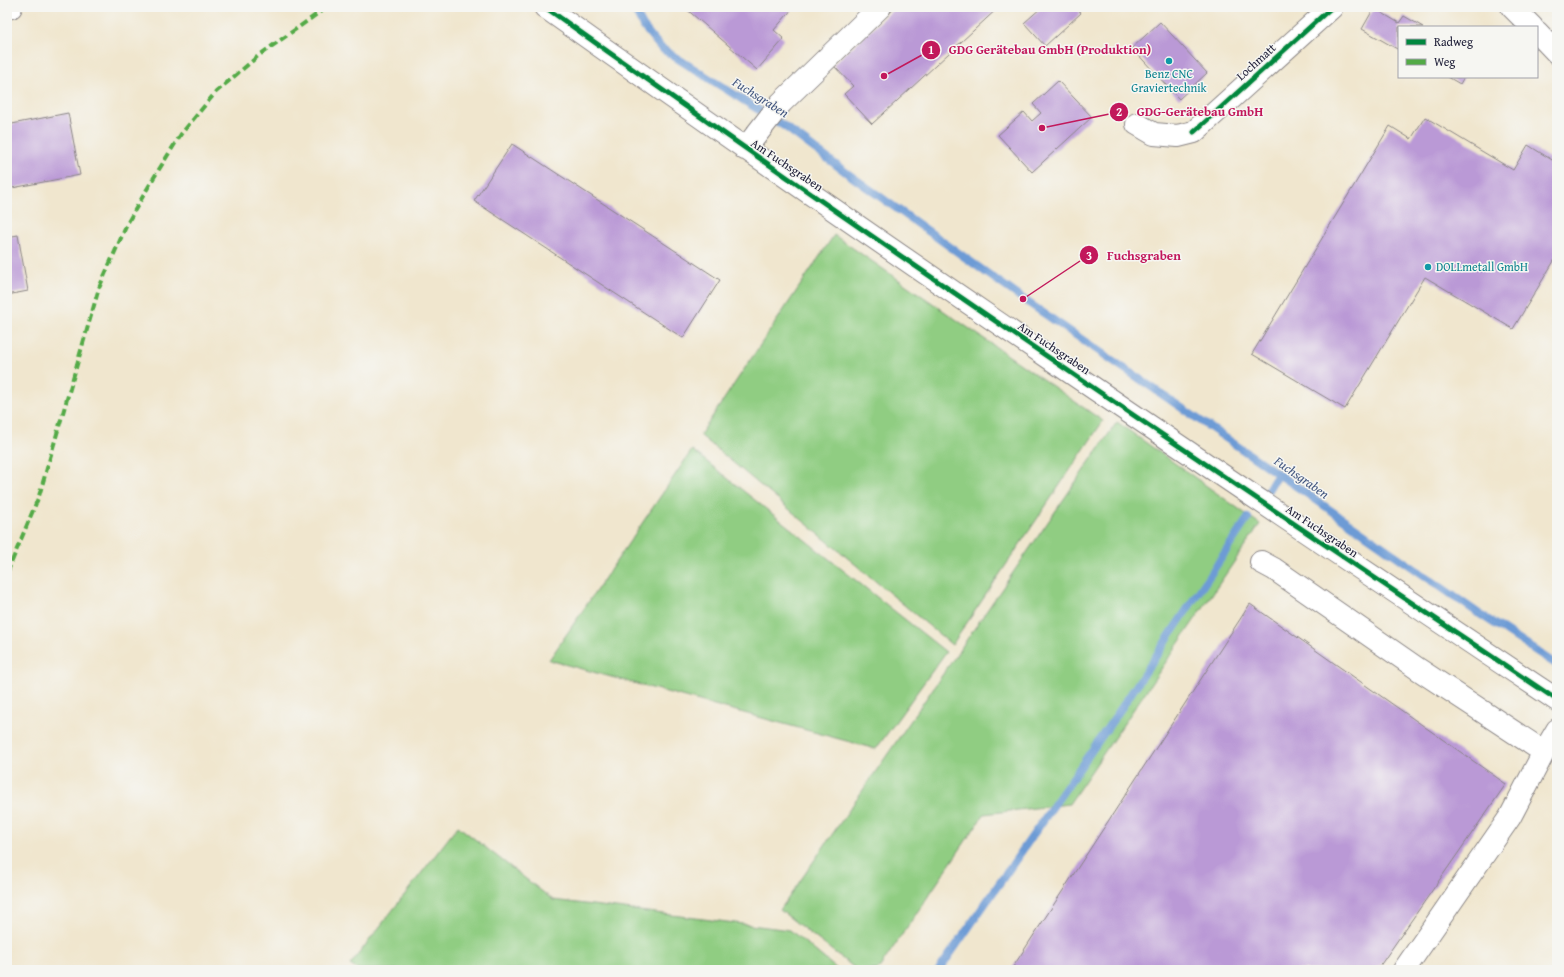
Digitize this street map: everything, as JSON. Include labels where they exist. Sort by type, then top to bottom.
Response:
[{"type":"street","points":[[7,8],[11,7]]},
{"type":"street","name":"Am Fuchsgraben","points":[[545,7],[745,149],[1246,492],[1557,700]]},
{"type":"street","points":[[745,149],[759,129],[781,103],[880,7]]},
{"type":"street","name":"Lochmatt","points":[[1137,124],[1154,134],[1178,136],[1194,132],[1332,7]]},
{"type":"street","points":[[1512,7],[1531,26]]},
{"type":"street","points":[[1538,33],[1557,53]]},
{"type":"street","points":[[1261,562],[1274,569],[1418,669],[1544,752]]},
{"type":"street","points":[[1404,970],[1510,817],[1557,730]]},
{"type":"green space","points":[[834,235],[1103,421],[952,645],[700,435]]},
{"type":"green space","points":[[1117,422],[1260,524],[1069,804],[984,814],[878,970],[857,970],[780,910]]},
{"type":"green space","points":[[692,450],[946,652],[876,749],[549,660]]},
{"type":"green space","points":[[458,826],[553,900],[790,930],[838,970],[358,970],[350,965]]},
{"type":"building","points":[[684,7],[794,7],[774,30],[784,39],[757,70]]},
{"type":"building","points":[[896,7],[999,7],[872,124],[844,94],[853,86],[833,65]]},
{"type":"building","points":[[1042,7],[1076,7],[1081,13],[1045,46],[1024,23]]},
{"type":"building","points":[[1374,8],[1399,23],[1404,16],[1421,26],[1398,26],[1398,49],[1362,29]]},
{"type":"building","name":"Benz CNC Graviertechnik","points":[[1160,22],[1207,73],[1179,99],[1132,48]]},
{"type":"building","points":[[1450,78],[1463,78],[1460,84]]},
{"type":"building","points":[[1058,81],[1092,117],[1032,172],[998,135],[1024,112],[1032,121],[1041,113],[1033,104]]},
{"type":"building","points":[[68,113],[80,175],[7,189],[7,125]]},
{"type":"building","name":"DOLLmetall GmbH","points":[[1425,117],[1513,170],[1528,145],[1557,163],[1557,256],[1513,329],[1425,277],[1345,409],[1252,354],[1390,126],[1411,139]]},
{"type":"building","points":[[512,144],[720,280],[683,338],[474,201]]},
{"type":"building","points":[[18,235],[28,291],[7,295],[7,237]]},
{"type":"building","points":[[1250,604],[1506,784],[1377,970],[1011,970]]},
{"type":"waterway","name":"Fuchsgraben","points":[[633,7],[643,26],[661,48],[784,126],[1023,299],[1478,613],[1557,665]]},
{"type":"waterway","points":[[1268,490],[1278,474]]},
{"type":"waterway","points":[[939,970],[1122,707],[1248,518]]},
{"type":"marked path","points":[[7,573],[39,496],[99,288],[128,222],[181,134],[216,92],[258,56],[327,7]]},
{"type":"cycle path","points":[[545,7],[670,96],[922,271],[1557,700]]},
{"type":"cycle path","points":[[1194,132],[1332,7]]},
{"type":"place","name":"Benz CNC Graviertechnik","points":[[1169,61]]},
{"type":"place","name":"GDG Gerätebau GmbH (Produktion)","points":[[884,76]]},
{"type":"place","name":"GDG-Gerätebau GmbH","points":[[1042,128]]},
{"type":"place","name":"DOLLmetall GmbH","points":[[1428,267]]},
{"type":"place","name":"Fuchsgraben","points":[[1023,299]]}]
